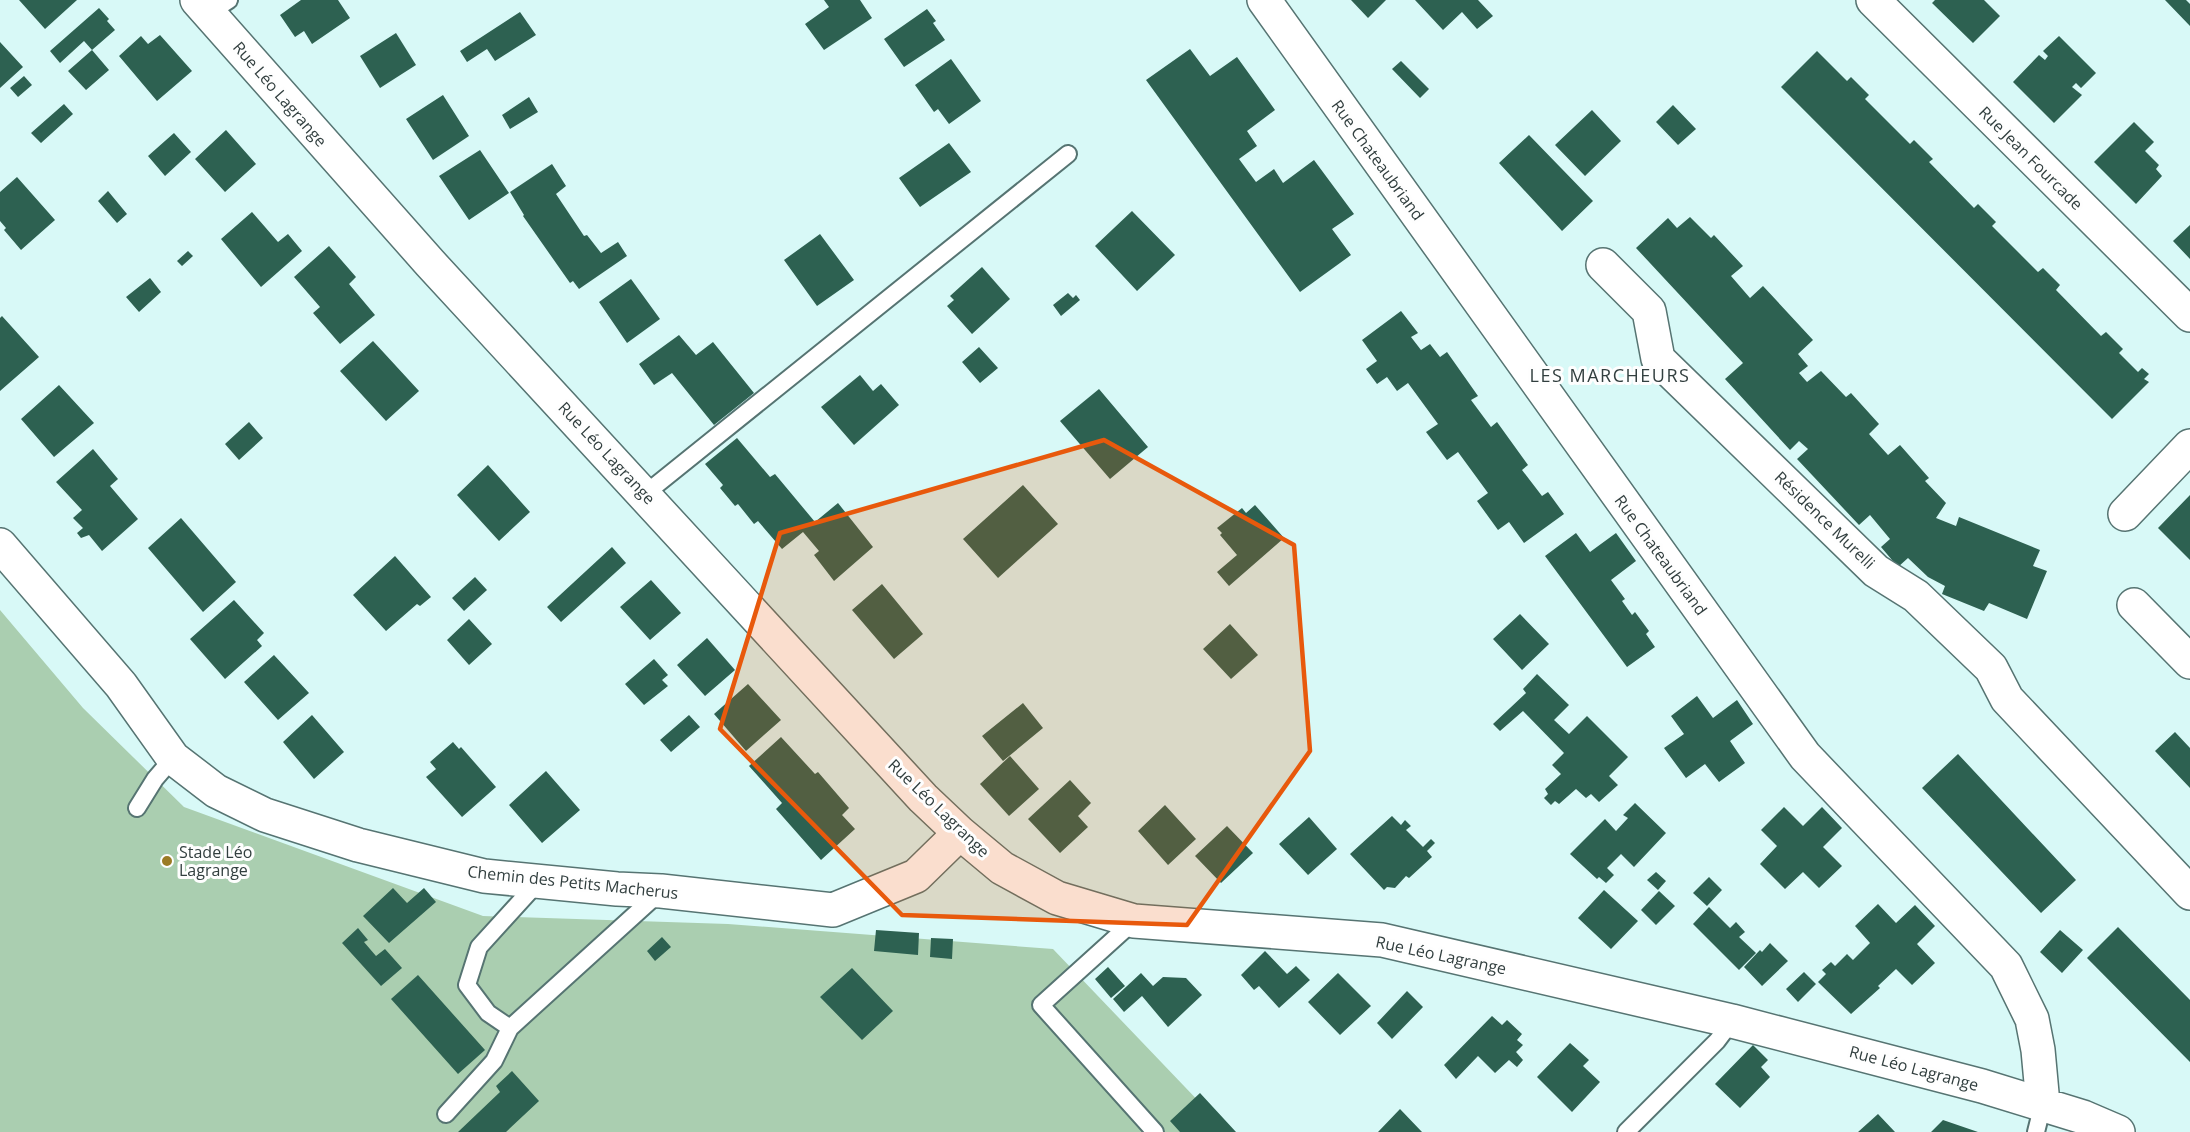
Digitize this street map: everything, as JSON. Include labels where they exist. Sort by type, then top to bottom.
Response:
[{"type":"street","name":"Rue Chateaubriand","points":[[1264,0],[1805,756],[2006,966],[2032,1019],[2038,1050],[2039,1118]]},
{"type":"street","name":"Rue Jean Fourcade","points":[[1873,0],[2190,315]]},
{"type":"street","name":"Rue Léo Lagrange","points":[[212,4],[430,263],[923,798],[1002,868],[1057,898],[1134,921],[1382,940],[1732,1021],[1982,1086],[2039,1118],[2083,1117],[2118,1132]]},
{"type":"street","name":"Résidence Murelli","points":[[1603,265],[1648,311],[1658,359],[1876,571],[1916,596],[1991,668],[2007,699],[2190,893]]},
{"type":"street","points":[[2125,514],[2190,446]]},
{"type":"street","name":"Chemin des Petits Macherus","points":[[0,545],[121,685],[173,758],[216,791],[265,815],[358,845],[484,876],[661,891],[833,910],[916,876],[960,833]]},
{"type":"street","points":[[2134,605],[2190,662]]},
{"type":"lane","points":[[645,494],[1068,154]]},
{"type":"lane","points":[[137,808],[155,779],[173,758]]},
{"type":"lane","points":[[510,1028],[488,1013],[467,985],[479,946],[539,881]]},
{"type":"lane","points":[[446,1114],[494,1061],[510,1028],[661,891]]},
{"type":"lane","points":[[1134,921],[1041,1005],[1155,1132]]},
{"type":"lane","points":[[1626,1132],[1717,1041],[1732,1021]]},
{"type":"highlighted area","points":[[1104,440],[1294,545],[1310,751],[1187,925],[902,915],[720,729],[780,533]]},
{"type":"green space","name":"Stade Léo Lagrange","points":[[0,610],[83,708],[184,807],[483,916],[728,924],[1053,949],[1228,1132],[0,1132]]},
{"type":"building","points":[[19,0],[77,0],[45,29]]},
{"type":"building","points":[[301,0],[338,0],[350,18],[312,44],[304,31],[295,37],[280,15]]},
{"type":"building","points":[[824,0],[860,0],[872,18],[824,50],[805,24],[829,7]]},
{"type":"building","points":[[1351,0],[1386,0],[1368,18]]},
{"type":"building","points":[[1415,0],[1478,0],[1493,16],[1477,29],[1462,12],[1443,30]]},
{"type":"building","points":[[1935,0],[1984,0],[2000,16],[1973,43],[1932,3]]},
{"type":"building","points":[[2165,0],[2186,0],[2190,4],[2190,26]]},
{"type":"building","points":[[99,8],[115,30],[92,50],[84,41],[60,63],[50,51]]},
{"type":"building","points":[[927,9],[936,21],[933,23],[945,40],[904,67],[884,39]]},
{"type":"building","points":[[520,12],[536,35],[495,61],[487,49],[467,62],[460,51]]},
{"type":"building","points":[[396,33],[416,65],[380,88],[360,56]]},
{"type":"building","points":[[160,35],[192,71],[157,101],[119,56],[141,36],[148,44]]},
{"type":"building","points":[[2059,36],[2096,73],[2081,88],[2076,83],[2072,87],[2082,95],[2054,123],[2013,82],[2039,55],[2045,60],[2048,56],[2043,51]]},
{"type":"building","points":[[0,42],[23,67],[0,88]]},
{"type":"building","points":[[1190,49],[1210,76],[1237,57],[1275,110],[1247,131],[1257,146],[1239,159],[1256,182],[1274,169],[1283,183],[1314,160],[1354,214],[1332,229],[1351,255],[1300,292],[1146,80]]},
{"type":"building","points":[[92,50],[109,70],[86,90],[68,71]]},
{"type":"building","points":[[1817,51],[1847,81],[1851,77],[1869,95],[1865,99],[1910,144],[1914,140],[1933,159],[1929,162],[1974,208],[1978,204],[1996,222],[1992,226],[2038,272],[2043,268],[2060,285],[2056,290],[2101,336],[2106,332],[2123,349],[2119,353],[2138,372],[2142,368],[2149,374],[2144,379],[2149,382],[2112,419],[1781,87]]},
{"type":"building","points":[[951,59],[981,101],[949,124],[938,109],[934,112],[915,85]]},
{"type":"building","points":[[1401,61],[1429,89],[1420,98],[1392,69]]},
{"type":"building","points":[[24,76],[32,85],[18,97],[10,88]]},
{"type":"building","points":[[443,95],[469,136],[433,160],[406,119]]},
{"type":"building","points":[[529,97],[538,112],[510,129],[502,115]]},
{"type":"building","points":[[64,104],[73,114],[41,143],[31,133]]},
{"type":"building","points":[[1673,105],[1696,129],[1678,145],[1656,122]]},
{"type":"building","points":[[1592,110],[1621,141],[1585,176],[1555,145]]},
{"type":"building","points":[[2134,122],[2154,142],[2145,151],[2159,165],[2156,169],[2162,176],[2136,204],[2094,162]]},
{"type":"building","points":[[226,130],[256,164],[225,192],[195,159]]},
{"type":"building","points":[[174,133],[191,152],[165,176],[148,156]]},
{"type":"building","points":[[1529,135],[1593,201],[1562,231],[1499,163]]},
{"type":"building","points":[[949,143],[971,172],[920,207],[899,178]]},
{"type":"building","points":[[480,150],[509,193],[469,220],[439,176]]},
{"type":"building","points":[[552,164],[566,186],[556,194],[584,236],[587,235],[601,253],[618,242],[627,256],[579,289],[573,281],[570,283],[523,216],[510,192]]},
{"type":"building","points":[[17,177],[55,220],[21,250],[4,230],[6,228],[0,221],[0,192]]},
{"type":"building","points":[[108,191],[127,214],[117,223],[98,201]]},
{"type":"building","points":[[1132,211],[1175,255],[1137,291],[1095,246]]},
{"type":"building","points":[[252,212],[278,242],[288,234],[302,251],[261,287],[221,239]]},
{"type":"building","points":[[1690,217],[1711,238],[1714,235],[1743,266],[1731,276],[1750,298],[1763,286],[1813,340],[1798,354],[1808,366],[1799,373],[1807,382],[1821,371],[1846,397],[1851,393],[1879,424],[1869,434],[1888,455],[1900,445],[1929,478],[1925,481],[1946,503],[1936,518],[1956,526],[1959,517],[2040,550],[2033,566],[2047,571],[2027,619],[1989,603],[1984,611],[1942,594],[1945,586],[1928,577],[1908,558],[1898,567],[1881,547],[1890,539],[1870,515],[1859,525],[1797,459],[1808,449],[1799,441],[1790,450],[1725,379],[1743,363],[1636,248],[1668,218],[1677,228]]},
{"type":"building","points":[[2190,225],[2190,259],[2173,241]]},
{"type":"building","points":[[820,234],[854,280],[817,306],[784,260]]},
{"type":"building","points":[[329,246],[356,277],[349,284],[375,315],[340,344],[313,313],[320,307],[294,277]]},
{"type":"building","points":[[188,251],[193,256],[182,266],[177,261]]},
{"type":"building","points":[[982,267],[1010,299],[972,334],[947,306],[954,300],[950,296]]},
{"type":"building","points":[[150,278],[161,292],[139,312],[126,297]]},
{"type":"building","points":[[631,279],[660,319],[627,343],[599,302]]},
{"type":"building","points":[[1068,293],[1073,298],[1076,295],[1080,300],[1061,316],[1053,305]]},
{"type":"building","points":[[1401,311],[1418,333],[1411,337],[1421,350],[1430,344],[1440,357],[1447,352],[1478,396],[1471,400],[1491,427],[1497,422],[1528,465],[1522,470],[1542,496],[1548,492],[1564,514],[1524,543],[1509,522],[1498,530],[1477,501],[1488,493],[1458,452],[1447,460],[1426,432],[1438,424],[1408,383],[1397,391],[1387,377],[1377,384],[1366,369],[1377,361],[1362,340]]},
{"type":"building","points":[[2,316],[39,357],[0,391],[0,318]]},
{"type":"building","points":[[679,335],[696,355],[713,342],[754,393],[714,425],[672,373],[654,385],[639,364]]},
{"type":"building","points":[[373,341],[419,391],[386,421],[340,371]]},
{"type":"building","points":[[979,347],[998,368],[980,383],[962,362]]},
{"type":"building","points":[[860,375],[873,391],[881,384],[899,405],[854,445],[821,407]]},
{"type":"building","points":[[59,385],[94,423],[54,457],[21,419]]},
{"type":"building","points":[[1099,389],[1148,447],[1110,479],[1060,421]]},
{"type":"building","points":[[249,422],[263,438],[239,460],[225,444]]},
{"type":"building","points":[[737,438],[770,477],[775,474],[815,522],[838,503],[873,547],[834,581],[814,555],[819,551],[803,532],[782,549],[758,521],[754,524],[738,504],[735,506],[720,488],[723,485],[705,464]]},
{"type":"building","points":[[93,449],[118,479],[110,486],[138,519],[102,551],[89,535],[81,538],[77,533],[83,528],[73,518],[82,510],[56,482]]},
{"type":"building","points":[[488,465],[530,512],[499,541],[457,495]]},
{"type":"building","points":[[1023,485],[1058,524],[998,578],[963,539]]},
{"type":"building","points":[[2190,495],[2190,560],[2158,528]]},
{"type":"building","points":[[1255,505],[1284,538],[1229,586],[1217,572],[1237,555],[1217,528],[1242,508],[1246,513]]},
{"type":"building","points":[[181,518],[236,582],[203,612],[148,548]]},
{"type":"building","points":[[1576,533],[1590,552],[1616,533],[1636,561],[1611,580],[1625,599],[1622,601],[1632,615],[1635,612],[1649,631],[1646,634],[1655,647],[1627,667],[1545,556]]},
{"type":"building","points":[[612,547],[626,563],[561,622],[547,607]]},
{"type":"building","points":[[395,556],[431,597],[420,606],[417,604],[386,631],[353,595]]},
{"type":"building","points":[[475,577],[487,590],[464,611],[452,598]]},
{"type":"building","points":[[651,580],[681,613],[650,640],[620,607]]},
{"type":"building","points":[[882,584],[923,634],[894,659],[852,610]]},
{"type":"building","points":[[234,600],[264,633],[257,640],[262,646],[225,679],[190,639]]},
{"type":"building","points":[[1520,614],[1549,644],[1522,670],[1493,639]]},
{"type":"building","points":[[469,619],[492,644],[469,665],[447,640]]},
{"type":"building","points":[[1230,624],[1258,655],[1231,679],[1203,649]]},
{"type":"building","points":[[707,638],[735,670],[705,696],[677,665]]},
{"type":"building","points":[[274,655],[309,693],[278,720],[244,682]]},
{"type":"building","points":[[654,659],[668,675],[662,680],[668,686],[644,705],[625,684]]},
{"type":"building","points":[[1537,674],[1569,705],[1554,720],[1569,734],[1587,716],[1628,757],[1609,776],[1618,785],[1599,802],[1591,794],[1586,798],[1576,789],[1559,804],[1555,801],[1551,805],[1544,798],[1548,794],[1545,789],[1561,774],[1552,765],[1564,753],[1523,711],[1500,731],[1493,724],[1526,693],[1523,689]]},
{"type":"building","points":[[748,684],[781,720],[746,751],[714,714]]},
{"type":"building","points":[[1697,696],[1713,718],[1737,700],[1753,724],[1730,741],[1745,763],[1719,782],[1705,764],[1686,778],[1664,748],[1684,734],[1671,716]]},
{"type":"building","points":[[1023,703],[1043,728],[1003,761],[982,736]]},
{"type":"building","points":[[312,715],[344,752],[314,779],[283,742]]},
{"type":"building","points":[[689,715],[700,727],[671,752],[660,740]]},
{"type":"building","points":[[2175,732],[2190,748],[2190,788],[2155,751]]},
{"type":"building","points":[[781,737],[815,774],[818,772],[849,808],[842,815],[855,829],[821,860],[776,809],[782,803],[749,766]]},
{"type":"building","points":[[453,742],[459,749],[461,747],[496,787],[462,817],[426,777],[436,769],[430,762]]},
{"type":"building","points":[[1958,754],[2076,880],[2041,913],[1922,788]]},
{"type":"building","points":[[1010,756],[1039,789],[1009,816],[980,784]]},
{"type":"building","points":[[546,771],[580,810],[542,843],[509,805]]},
{"type":"building","points":[[1070,780],[1091,803],[1078,816],[1088,827],[1060,853],[1028,819]]},
{"type":"building","points":[[1635,803],[1666,833],[1634,867],[1621,854],[1607,868],[1614,875],[1606,883],[1599,877],[1597,879],[1570,854],[1605,819],[1616,831],[1628,818],[1623,815]]},
{"type":"building","points":[[1165,805],[1196,839],[1168,865],[1138,831]]},
{"type":"building","points":[[1784,807],[1803,826],[1822,807],[1842,828],[1823,847],[1842,866],[1819,888],[1803,872],[1785,889],[1760,864],[1777,846],[1761,830]]},
{"type":"building","points":[[1392,816],[1401,825],[1405,820],[1411,826],[1406,830],[1423,847],[1431,839],[1435,843],[1427,851],[1432,857],[1409,878],[1406,876],[1395,888],[1387,887],[1384,890],[1350,854]]},
{"type":"building","points":[[1309,817],[1337,849],[1308,875],[1279,844]]},
{"type":"building","points":[[1227,826],[1253,853],[1221,883],[1195,856]]},
{"type":"building","points":[[1656,872],[1666,881],[1658,890],[1647,880]]},
{"type":"building","points":[[1709,877],[1722,890],[1707,906],[1693,893]]},
{"type":"building","points":[[393,888],[407,903],[424,888],[436,902],[389,943],[363,916]]},
{"type":"building","points":[[1604,890],[1638,921],[1611,949],[1578,918]]},
{"type":"building","points":[[1659,891],[1675,906],[1656,925],[1641,910]]},
{"type":"building","points":[[1878,904],[1896,923],[1915,905],[1935,926],[1917,944],[1935,963],[1912,985],[1896,969],[1878,986],[1880,988],[1851,1014],[1818,982],[1826,974],[1822,970],[1831,962],[1835,966],[1847,954],[1853,960],[1870,943],[1855,926]]},
{"type":"building","points":[[1709,907],[1730,928],[1736,922],[1745,932],[1739,937],[1756,953],[1739,970],[1693,924]]},
{"type":"building","points":[[2118,927],[2190,1000],[2190,1062],[2087,958]]},
{"type":"building","points":[[358,928],[368,940],[364,942],[376,956],[385,949],[402,968],[381,986],[342,943]]},
{"type":"building","points":[[876,930],[919,933],[918,955],[874,951]]},
{"type":"building","points":[[2060,930],[2083,950],[2062,973],[2040,952]]},
{"type":"building","points":[[662,937],[671,947],[655,961],[647,951]]},
{"type":"building","points":[[931,938],[953,939],[952,959],[930,957]]},
{"type":"building","points":[[1770,943],[1788,961],[1762,986],[1744,967]]},
{"type":"building","points":[[1265,951],[1287,974],[1296,966],[1310,980],[1279,1008],[1259,986],[1254,990],[1241,975]]},
{"type":"building","points":[[1108,967],[1125,986],[1111,998],[1095,979]]},
{"type":"building","points":[[852,968],[893,1011],[862,1040],[820,997]]},
{"type":"building","points":[[1804,972],[1816,984],[1798,1002],[1786,989]]},
{"type":"building","points":[[1141,973],[1153,986],[1163,977],[1186,978],[1202,995],[1168,1027],[1142,996],[1124,1012],[1113,999]]},
{"type":"building","points":[[1338,973],[1371,1006],[1340,1035],[1308,1002]]},
{"type":"building","points":[[418,975],[485,1050],[458,1074],[391,999]]},
{"type":"building","points":[[1407,991],[1423,1007],[1392,1039],[1377,1023]]},
{"type":"building","points":[[1492,1016],[1502,1025],[1507,1020],[1522,1034],[1517,1040],[1523,1045],[1516,1052],[1523,1060],[1517,1067],[1509,1060],[1495,1073],[1478,1056],[1456,1079],[1444,1065]]},
{"type":"building","points":[[1570,1043],[1589,1060],[1583,1066],[1600,1082],[1572,1112],[1537,1077]]},
{"type":"building","points":[[1753,1045],[1768,1060],[1761,1067],[1770,1077],[1740,1108],[1715,1084]]},
{"type":"building","points":[[512,1071],[539,1101],[506,1132],[458,1132],[500,1092],[496,1086]]},
{"type":"building","points":[[1200,1093],[1236,1132],[1180,1132],[1170,1121]]},
{"type":"building","points":[[1400,1109],[1422,1132],[1378,1132]]},
{"type":"building","points":[[1878,1114],[1895,1132],[1858,1132]]},
{"type":"building","points":[[1943,1120],[1978,1132],[1931,1132]]},
{"type":"place","name":"Stade Léo Lagrange","points":[[167,861]]},
{"type":"district","name":"LES MARCHEURS","points":[[1610,376]]}]
